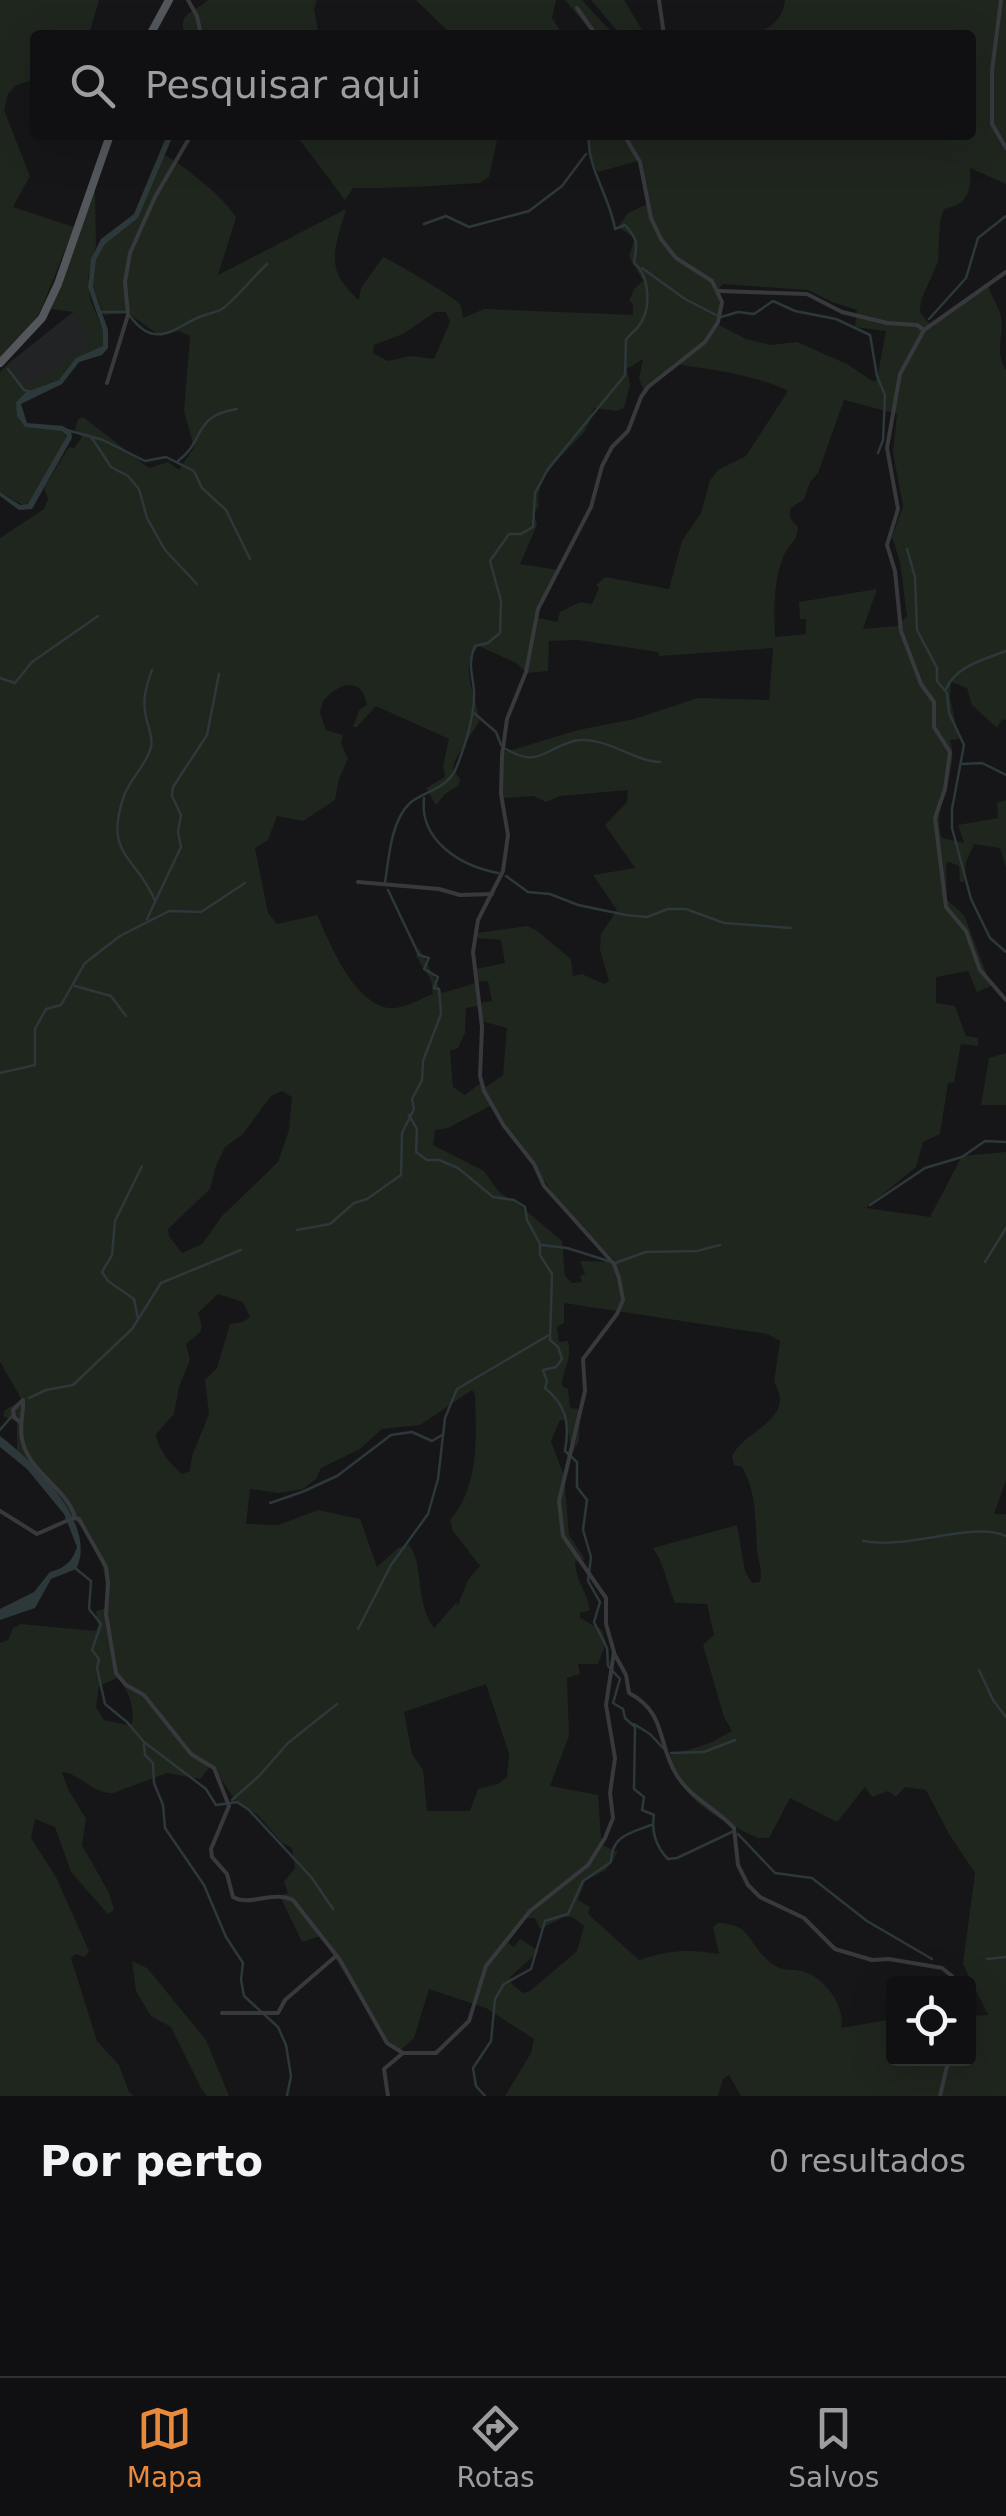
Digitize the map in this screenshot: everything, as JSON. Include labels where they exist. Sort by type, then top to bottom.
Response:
[{"type":"main road","points":[[153,30],[169,0]]},
{"type":"main road","points":[[0,363],[42,318],[58,284],[108,140]]},
{"type":"street","points":[[659,0],[663,30]]},
{"type":"street","points":[[1001,0],[992,71],[992,124],[1006,148]]},
{"type":"street","points":[[191,6],[198,30]]},
{"type":"street","points":[[577,8],[592,30]]},
{"type":"street","points":[[107,383],[128,315],[125,282],[130,253],[155,197],[188,140]]},
{"type":"street","points":[[627,140],[640,162],[651,218],[661,239],[676,258],[712,281],[722,302],[718,322],[705,342],[648,386],[641,397],[628,431],[612,447],[602,466],[590,507],[538,609],[526,672],[508,719],[501,794],[508,836],[503,871],[478,920],[473,952],[482,1027],[480,1076],[504,1126],[534,1164],[544,1186],[614,1264],[623,1300],[583,1359],[585,1390],[559,1501],[563,1536],[606,1598],[606,1624],[626,1675],[629,1694],[650,1706],[678,1779],[734,1828],[738,1865],[760,1898],[804,1918],[840,1951],[872,1960],[942,1968],[952,1976]]},
{"type":"street","points":[[1006,272],[924,330],[900,374],[887,448],[898,509],[887,544],[895,571],[901,631],[922,684],[934,702],[934,727],[950,752],[935,818],[946,907],[966,931],[980,970],[1006,1000]]},
{"type":"street","points":[[719,290],[807,294],[842,312],[887,323],[918,324],[924,330]]},
{"type":"street","points":[[358,882],[492,894]]},
{"type":"street","points":[[22,1423],[27,1452],[62,1495],[74,1518]]},
{"type":"street","points":[[0,1510],[37,1534],[79,1518],[106,1567],[106,1614],[116,1674],[126,1686],[144,1695],[191,1754],[219,1774],[229,1806],[210,1849],[227,1874],[233,1897],[245,1902],[282,1895],[293,1900],[336,1956],[387,2043],[403,2053],[436,2053],[470,2022],[486,1966],[530,1911],[588,1864],[605,1838],[613,1818],[610,1793],[615,1758],[606,1705],[614,1652]]},
{"type":"street","points":[[222,2013],[278,2013],[285,2000],[336,1956]]},
{"type":"street","points":[[388,2096],[384,2069],[403,2053]]},
{"type":"street","points":[[940,2096],[947,2066]]},
{"type":"shaded area","points":[[0,0],[99,0],[90,30],[30,30],[30,81],[15,86],[8,94],[4,110],[30,176],[13,207],[74,227],[41,310],[0,358]]},
{"type":"shaded area","points":[[208,0],[317,0],[314,9],[318,30],[184,30],[188,14]]},
{"type":"shaded area","points":[[416,0],[556,0],[552,18],[560,30],[447,30]]},
{"type":"shaded area","points":[[565,0],[582,0],[609,30],[590,30]]},
{"type":"shaded area","points":[[591,0],[624,0],[642,30],[617,30]]},
{"type":"shaded area","points":[[785,0],[1006,0],[1006,184],[970,168],[967,195],[958,204],[944,209],[938,262],[921,300],[920,312],[932,327],[988,282],[1000,313],[1000,356],[1006,370],[1006,720],[1002,719],[997,728],[972,705],[967,688],[951,682],[950,698],[959,739],[950,740],[952,764],[939,825],[942,838],[964,843],[958,825],[998,818],[997,803],[1006,800],[1006,868],[1000,848],[974,844],[966,862],[964,882],[960,882],[959,866],[946,864],[947,900],[964,915],[991,986],[977,992],[968,971],[936,977],[936,1003],[955,1006],[966,1036],[978,1038],[978,1046],[961,1044],[954,1082],[948,1083],[940,1134],[923,1142],[916,1167],[866,1208],[930,1217],[962,1156],[1006,1152],[1006,1480],[994,1514],[1006,1514],[1006,2096],[741,2096],[729,2075],[723,2079],[718,2096],[505,2096],[531,2053],[534,2039],[486,2008],[429,1989],[414,2038],[401,2050],[388,2042],[321,1936],[302,1942],[280,1896],[288,1893],[284,1882],[295,1868],[292,1848],[282,1843],[257,1814],[237,1803],[214,1768],[209,1768],[200,1779],[167,1773],[113,1793],[62,1772],[86,1819],[82,1845],[109,1893],[114,1910],[108,1914],[71,1872],[55,1827],[35,1819],[31,1838],[56,1877],[89,1951],[85,1957],[75,1954],[71,1958],[97,2041],[119,2065],[134,2096],[0,2096],[0,1643],[8,1640],[13,1628],[21,1624],[95,1631],[96,1611],[106,1608],[106,1594],[104,1569],[96,1547],[60,1497],[17,1450],[17,1422],[3,1416],[5,1410],[22,1400],[0,1362],[0,538],[44,509],[48,499],[44,488],[69,447],[74,448],[82,437],[75,429],[78,419],[83,417],[149,468],[168,462],[179,470],[194,447],[184,411],[190,336],[178,331],[156,333],[128,313],[104,315],[93,287],[96,260],[105,244],[138,218],[164,155],[204,183],[236,218],[218,275],[346,209],[336,247],[336,268],[359,300],[361,288],[383,257],[455,300],[463,318],[484,309],[633,315],[633,304],[629,301],[643,281],[629,256],[635,238],[618,227],[628,213],[650,203],[641,160],[598,172],[588,155],[589,140],[976,140],[976,30],[763,30],[781,15]],"holes":[[[723,284],[808,290],[857,310],[855,327],[886,331],[877,379],[874,382],[847,364],[797,342],[770,345],[746,339],[719,325]],[[435,312],[446,312],[450,322],[434,359],[410,356],[388,361],[373,353],[374,345],[403,334]],[[643,359],[639,379],[644,391],[675,364],[747,377],[788,391],[746,456],[718,470],[710,480],[701,513],[682,541],[669,589],[605,577],[596,585],[599,588],[592,604],[580,602],[560,612],[557,622],[538,618],[536,613],[559,570],[520,564],[537,525],[534,513],[539,506],[541,485],[553,465],[585,431],[594,408],[624,408],[630,385],[627,369]],[[844,400],[897,414],[893,453],[903,506],[892,537],[900,562],[907,616],[897,626],[863,629],[877,589],[799,602],[800,619],[806,619],[806,634],[775,637],[778,575],[798,531],[790,518],[790,509],[804,499],[818,473]],[[578,640],[658,652],[659,656],[773,648],[769,700],[698,698],[502,753],[503,798],[533,796],[546,802],[560,796],[628,790],[627,802],[605,825],[635,868],[593,875],[617,910],[601,934],[600,950],[609,981],[604,984],[582,974],[573,976],[571,959],[527,926],[477,933],[476,938],[501,940],[505,963],[476,969],[477,982],[488,981],[492,1001],[480,1003],[476,983],[442,993],[419,948],[416,956],[431,980],[433,994],[399,1007],[375,1003],[344,970],[317,915],[277,924],[268,913],[255,848],[268,840],[277,816],[303,821],[335,800],[348,759],[341,743],[343,735],[326,730],[320,713],[323,701],[342,686],[355,686],[367,705],[359,710],[353,727],[376,706],[449,739],[443,766],[445,777],[426,788],[436,805],[459,785],[460,779],[453,769],[455,760],[479,722],[470,683],[472,654],[479,646],[516,663],[527,673],[548,671],[549,641]],[[478,1006],[481,1021],[507,1028],[503,1075],[486,1087],[479,1084],[465,1095],[453,1087],[450,1051],[458,1048],[465,1033],[466,1008]],[[282,1091],[292,1097],[289,1130],[278,1162],[222,1216],[202,1244],[182,1253],[168,1229],[210,1189],[225,1147],[243,1134],[271,1096]],[[492,1105],[561,1205],[616,1262],[580,1261],[585,1274],[580,1276],[582,1282],[572,1283],[565,1276],[562,1241],[499,1192],[484,1171],[433,1145],[435,1130],[448,1128]],[[218,1294],[243,1302],[250,1317],[230,1324],[217,1368],[205,1380],[209,1414],[190,1471],[182,1474],[165,1456],[156,1434],[174,1414],[190,1360],[186,1344],[202,1326],[198,1313]],[[564,1303],[767,1334],[780,1341],[774,1382],[779,1406],[774,1416],[732,1457],[734,1465],[742,1467],[753,1497],[760,1582],[752,1583],[745,1571],[737,1525],[653,1548],[675,1603],[707,1604],[714,1635],[703,1645],[724,1717],[732,1731],[710,1743],[668,1756],[691,1797],[729,1824],[758,1838],[769,1838],[790,1798],[837,1822],[865,1787],[872,1797],[888,1791],[896,1797],[905,1787],[926,1790],[975,1873],[963,1964],[969,1976],[976,1976],[976,1991],[988,2015],[976,2016],[976,2066],[886,2066],[886,2020],[841,2028],[841,2012],[828,1988],[807,1973],[771,1963],[738,1927],[718,1923],[713,1927],[719,1954],[678,1951],[639,1960],[588,1914],[590,1907],[578,1900],[585,1881],[606,1870],[618,1852],[602,1845],[605,1841],[601,1838],[598,1795],[550,1786],[569,1736],[567,1678],[580,1674],[578,1664],[598,1664],[606,1643],[602,1630],[580,1618],[580,1613],[590,1610],[575,1562],[585,1559],[569,1535],[564,1476],[551,1441],[560,1420],[566,1420],[572,1454],[579,1441],[580,1409],[570,1408],[568,1389],[562,1386],[568,1341],[559,1342],[557,1327],[564,1323]],[[472,1390],[475,1444],[471,1477],[460,1507],[450,1520],[453,1531],[480,1566],[468,1580],[458,1605],[434,1628],[424,1606],[417,1563],[409,1545],[398,1548],[377,1567],[360,1519],[318,1510],[278,1525],[246,1524],[250,1489],[279,1493],[303,1489],[316,1479],[321,1468],[360,1449],[382,1429],[420,1425]],[[117,1678],[130,1699],[132,1723],[104,1720],[96,1707],[99,1686]],[[486,1684],[509,1754],[507,1777],[498,1784],[478,1789],[470,1811],[427,1811],[423,1770],[412,1754],[404,1712]],[[564,1917],[572,1917],[584,1926],[577,1951],[523,1993],[510,1977],[539,1951],[520,1939],[514,1947],[508,1943],[526,1918],[535,1918],[540,1929]]]},
{"type":"shaded area","points":[[165,140],[171,140],[138,218],[105,244],[96,260],[93,287],[108,330],[108,348],[102,355],[79,362],[62,384],[21,404],[27,423],[63,426],[71,431],[72,438],[32,509],[19,510],[0,492],[20,505],[28,504],[67,436],[62,431],[25,427],[17,416],[16,402],[26,392],[59,380],[76,358],[103,346],[103,331],[88,287],[91,259],[101,239],[134,214]]},
{"type":"shaded area","points":[[300,140],[497,140],[489,177],[480,183],[353,188],[345,200]]},
{"type":"shaded area","points":[[95,186],[96,245],[88,277],[90,299],[103,331],[103,346],[84,355],[59,380],[26,392],[16,402],[20,422],[62,431],[67,438],[30,503],[23,505],[0,492],[0,372],[9,363],[26,387],[92,343],[73,312],[51,309]]},
{"type":"shaded area","points":[[73,312],[93,343],[25,388],[9,363]]},
{"type":"shaded area","points":[[1006,1053],[1006,1105],[981,1105],[989,1058]]},
{"type":"shaded area","points":[[0,1436],[59,1495],[71,1514],[81,1552],[76,1569],[51,1579],[35,1608],[0,1620],[0,1609],[34,1592],[50,1572],[70,1561],[77,1547],[64,1514],[27,1469],[0,1447]]},
{"type":"shaded area","points":[[132,1961],[147,1968],[206,2040],[229,2096],[207,2096],[202,2090],[171,2027],[151,2016],[136,1991]]},
{"type":"waterway","points":[[385,882],[392,841],[403,811],[415,799],[448,780],[464,748],[473,710],[473,652],[475,646],[488,643],[500,633],[501,601],[490,561],[509,534],[521,534],[533,527],[535,493],[548,469],[625,375],[626,340],[646,312],[646,284],[634,263],[636,241],[625,225],[615,229],[591,158],[589,140]]},
{"type":"waterway","points":[[424,224],[446,216],[469,227],[529,211],[562,186],[586,154]]},
{"type":"waterway","points":[[929,319],[966,278],[978,238],[1006,216]]},
{"type":"waterway","points":[[130,316],[147,332],[172,331],[222,309],[267,264]]},
{"type":"waterway","points":[[642,268],[685,299],[716,315]]},
{"type":"waterway","points":[[721,317],[738,312],[754,314],[773,301],[795,311],[836,319],[870,335],[877,376],[885,395],[883,440],[878,453]]},
{"type":"waterway","points":[[99,312],[125,312]]},
{"type":"waterway","points":[[8,369],[24,390],[31,392]]},
{"type":"waterway","points":[[178,461],[206,423],[223,412],[237,409]]},
{"type":"waterway","points":[[67,430],[103,440],[145,461],[166,457],[194,471],[202,488],[226,510],[250,559]]},
{"type":"waterway","points":[[92,438],[111,467],[128,476],[139,489],[147,518],[165,550],[197,584]]},
{"type":"waterway","points":[[907,549],[915,577],[917,630],[937,668],[937,681],[947,693],[949,713],[964,745],[952,828],[971,899],[990,938],[1006,952]]},
{"type":"waterway","points":[[0,678],[15,683],[32,662],[98,616]]},
{"type":"waterway","points":[[946,689],[964,669],[1006,651]]},
{"type":"waterway","points":[[152,670],[144,705],[151,747],[124,796],[117,831],[125,854],[155,901]]},
{"type":"waterway","points":[[147,919],[181,847],[181,815],[172,796],[173,787],[207,735],[219,674]]},
{"type":"waterway","points":[[474,713],[496,732],[501,745]]},
{"type":"waterway","points":[[506,749],[534,757],[585,740],[660,762]]},
{"type":"waterway","points":[[962,764],[982,763],[1006,775]]},
{"type":"waterway","points":[[424,798],[424,813],[435,839],[457,858],[498,873]]},
{"type":"waterway","points":[[506,876],[528,892],[550,894],[578,905],[626,915],[647,917],[668,909],[686,909],[724,923],[791,928]]},
{"type":"waterway","points":[[0,1073],[35,1065],[35,1029],[46,1009],[61,1005],[85,963],[120,936],[169,911],[201,912],[245,883]]},
{"type":"waterway","points":[[297,1230],[330,1224],[354,1203],[367,1199],[401,1175],[402,1133],[414,1109],[412,1099],[422,1080],[423,1061],[441,1014],[439,989],[434,988],[438,977],[424,969],[429,958],[419,955],[388,890]]},
{"type":"waterway","points":[[75,986],[111,996],[126,1016]]},
{"type":"waterway","points":[[409,1115],[417,1129],[416,1152],[427,1160],[458,1168],[493,1197],[514,1200],[525,1207],[527,1220],[540,1244],[540,1255],[552,1274],[550,1340],[558,1347],[562,1359],[556,1367],[543,1370],[545,1388],[565,1415],[565,1451],[577,1462],[577,1487],[587,1500],[583,1530],[591,1557],[588,1581],[600,1602],[594,1622],[607,1648],[608,1666],[620,1679],[613,1703],[623,1709],[625,1718],[635,1727],[634,1789],[644,1797],[642,1810],[654,1815],[655,1838],[668,1859],[732,1832]]},
{"type":"waterway","points":[[870,1205],[925,1168],[962,1157],[985,1141],[1006,1142]]},
{"type":"waterway","points":[[138,1319],[134,1299],[108,1281],[102,1272],[112,1255],[115,1221],[142,1166]]},
{"type":"waterway","points":[[985,1262],[1006,1228]]},
{"type":"waterway","points":[[542,1245],[567,1248],[615,1263],[646,1252],[697,1251],[720,1245]]},
{"type":"waterway","points":[[29,1398],[73,1385],[132,1329],[161,1283],[241,1250]]},
{"type":"waterway","points":[[358,1629],[391,1565],[428,1514],[438,1479],[445,1418],[457,1389],[549,1335]]},
{"type":"waterway","points":[[0,1430],[12,1416]]},
{"type":"waterway","points":[[270,1503],[337,1476],[391,1435],[412,1432],[432,1441],[442,1435]]},
{"type":"waterway","points":[[863,1541],[900,1542],[976,1532],[1006,1536]]},
{"type":"waterway","points":[[75,1568],[91,1581],[89,1609],[101,1624],[92,1650],[99,1659],[97,1668],[105,1704],[144,1742],[206,1789],[216,1805],[237,1802],[249,1810],[312,1878],[333,1909]]},
{"type":"waterway","points":[[979,1670],[1006,1717]]},
{"type":"waterway","points":[[232,1800],[288,1743],[337,1704]]},
{"type":"waterway","points":[[634,1724],[666,1751]]},
{"type":"waterway","points":[[671,1753],[704,1752],[735,1740]]},
{"type":"waterway","points":[[144,1744],[145,1755],[153,1763],[165,1828],[204,1885],[226,1937],[243,1963],[244,1996],[278,2027],[286,2045],[291,2076],[287,2096]]},
{"type":"waterway","points":[[485,2096],[476,2086],[473,2068],[491,2041],[495,1999],[504,1984],[531,1969],[545,1921],[568,1914],[583,1881],[611,1862],[618,1841],[651,1825]]},
{"type":"waterway","points":[[738,1834],[775,1873],[812,1878],[867,1921],[932,1959]]},
{"type":"waterway","points":[[987,1959],[1006,1957]]}]
